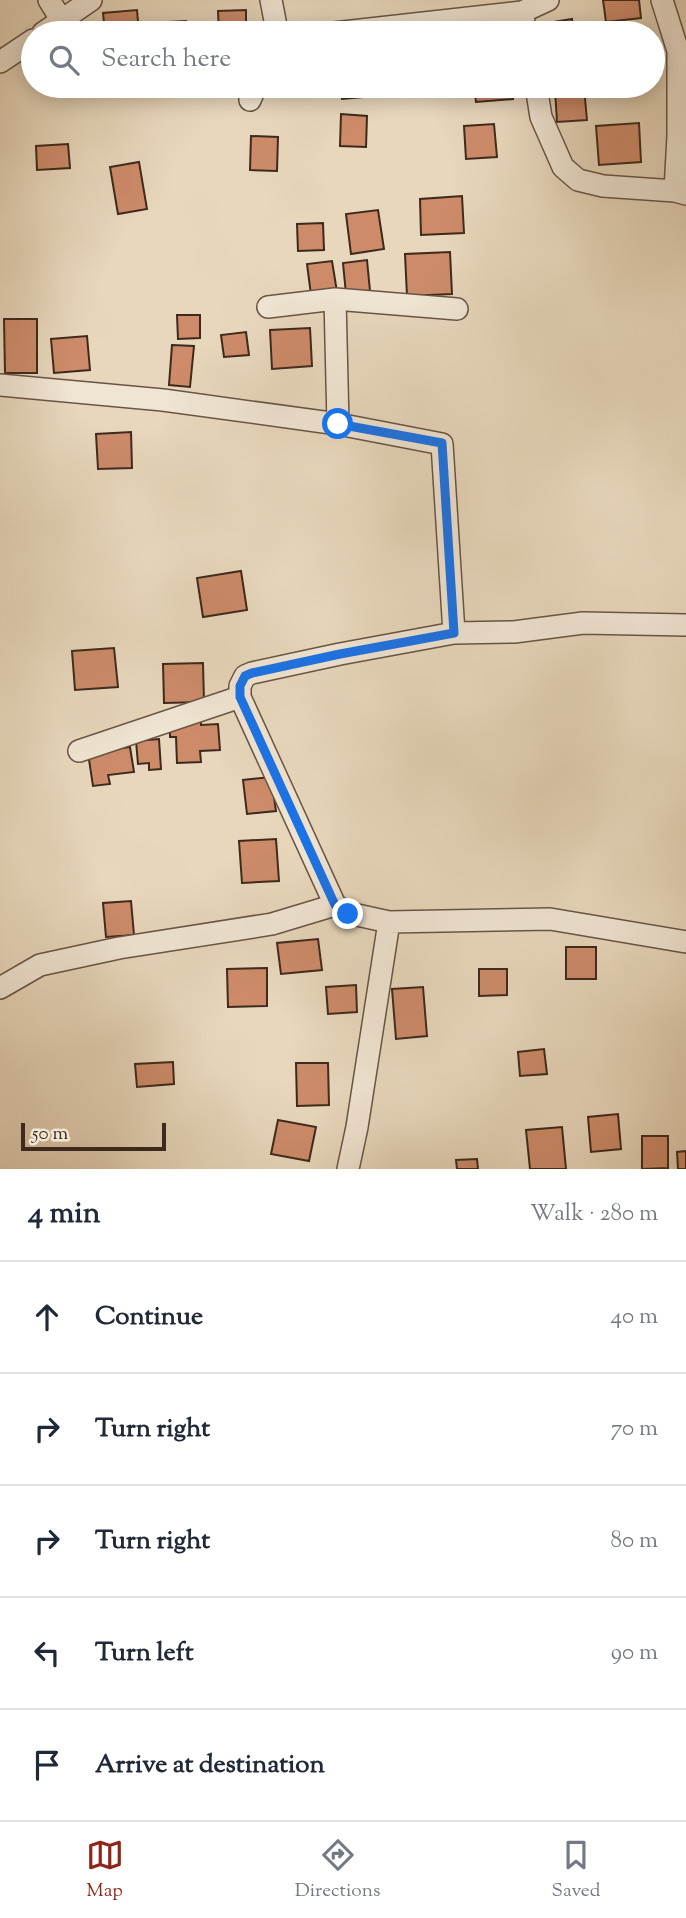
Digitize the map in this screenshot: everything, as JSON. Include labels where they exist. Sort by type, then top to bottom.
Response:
[{"type":"street","points":[[49,0],[62,21],[91,0]]},
{"type":"street","points":[[271,0],[276,21]]},
{"type":"street","points":[[441,21],[522,12],[548,0]]},
{"type":"street","points":[[538,98],[541,117],[563,167],[578,180],[603,186],[681,192],[678,51],[662,0]]},
{"type":"street","points":[[522,12],[524,21]]},
{"type":"street","points":[[0,62],[21,48]]},
{"type":"street","points":[[335,299],[338,424]]},
{"type":"street","points":[[268,307],[335,299],[457,309]]},
{"type":"street","points":[[0,385],[163,400],[338,424],[442,443],[454,633]]},
{"type":"street","points":[[686,625],[583,623],[514,632],[454,633],[252,673],[245,676],[240,686],[240,697],[335,905],[348,914],[389,922],[550,919],[686,942]]},
{"type":"street","points":[[79,751],[240,697]]},
{"type":"street","points":[[0,988],[40,965],[120,948],[272,923],[335,905]]},
{"type":"street","points":[[348,1169],[389,922]]},
{"type":"building","points":[[603,0],[639,0],[641,18],[606,21]]},
{"type":"building","points":[[137,10],[138,21],[104,21],[103,13]]},
{"type":"building","points":[[246,10],[246,21],[218,21],[218,11]]},
{"type":"building","points":[[476,98],[513,98],[513,99],[476,102]]},
{"type":"building","points":[[556,98],[585,98],[587,120],[557,122]]},
{"type":"building","points":[[341,114],[367,116],[366,147],[340,146]]},
{"type":"building","points":[[639,123],[641,162],[599,165],[596,126]]},
{"type":"building","points":[[494,124],[497,157],[466,159],[464,126]]},
{"type":"building","points":[[251,136],[278,137],[277,171],[250,170]]},
{"type":"building","points":[[68,144],[70,168],[37,170],[36,146]]},
{"type":"building","points":[[139,162],[147,209],[118,214],[110,167]]},
{"type":"building","points":[[462,196],[464,233],[421,235],[420,199]]},
{"type":"building","points":[[378,210],[384,249],[351,254],[346,214]]},
{"type":"building","points":[[323,223],[324,250],[298,251],[297,224]]},
{"type":"building","points":[[450,252],[452,294],[407,296],[405,254]]},
{"type":"building","points":[[367,260],[370,291],[346,294],[343,263]]},
{"type":"building","points":[[332,261],[337,292],[311,295],[307,264]]},
{"type":"building","points":[[177,315],[200,315],[200,338],[178,339]]},
{"type":"building","points":[[4,319],[37,319],[37,373],[5,373]]},
{"type":"building","points":[[310,328],[312,366],[272,369],[270,330]]},
{"type":"building","points":[[246,332],[249,355],[224,357],[221,335]]},
{"type":"building","points":[[87,336],[90,370],[54,373],[51,339]]},
{"type":"building","points":[[172,345],[194,346],[190,387],[169,385]]},
{"type":"building","points":[[131,432],[132,468],[98,469],[96,434]]},
{"type":"building","points":[[241,571],[247,610],[203,617],[197,578]]},
{"type":"building","points":[[114,648],[118,687],[75,690],[72,651]]},
{"type":"building","points":[[203,663],[204,702],[164,703],[163,664]]},
{"type":"building","points":[[201,716],[201,725],[218,724],[220,750],[200,751],[201,762],[177,763],[176,737],[170,737],[170,726]]},
{"type":"building","points":[[159,739],[161,769],[149,770],[149,763],[138,764],[136,741]]},
{"type":"building","points":[[130,747],[134,772],[108,775],[110,784],[93,786],[88,753]]},
{"type":"building","points":[[271,777],[276,811],[247,814],[243,780]]},
{"type":"building","points":[[276,839],[279,881],[242,883],[239,841]]},
{"type":"building","points":[[131,901],[134,935],[106,937],[103,903]]},
{"type":"building","points":[[318,939],[322,970],[281,974],[277,943]]},
{"type":"building","points":[[566,947],[596,947],[596,979],[566,979]]},
{"type":"building","points":[[267,968],[267,1006],[228,1007],[227,969]]},
{"type":"building","points":[[479,969],[507,969],[507,995],[479,996]]},
{"type":"building","points":[[356,985],[357,1012],[328,1014],[326,987]]},
{"type":"building","points":[[423,987],[427,1036],[396,1039],[392,989]]},
{"type":"building","points":[[544,1049],[547,1074],[520,1076],[518,1052]]},
{"type":"building","points":[[173,1062],[174,1084],[137,1087],[135,1064]]},
{"type":"building","points":[[296,1063],[328,1063],[329,1105],[297,1106]]},
{"type":"building","points":[[618,1114],[621,1149],[591,1152],[588,1117]]},
{"type":"building","points":[[278,1120],[316,1127],[309,1161],[271,1154]]},
{"type":"building","points":[[562,1127],[566,1169],[530,1169],[526,1130]]},
{"type":"building","points":[[642,1136],[668,1136],[668,1168],[642,1169]]},
{"type":"building","points":[[686,1151],[686,1169],[678,1169],[677,1152]]},
{"type":"building","points":[[477,1159],[478,1169],[457,1169],[456,1160]]},
{"type":"route","points":[[338,424],[442,443],[454,633],[252,673],[245,676],[240,686],[240,697],[335,905],[348,914]]}]
